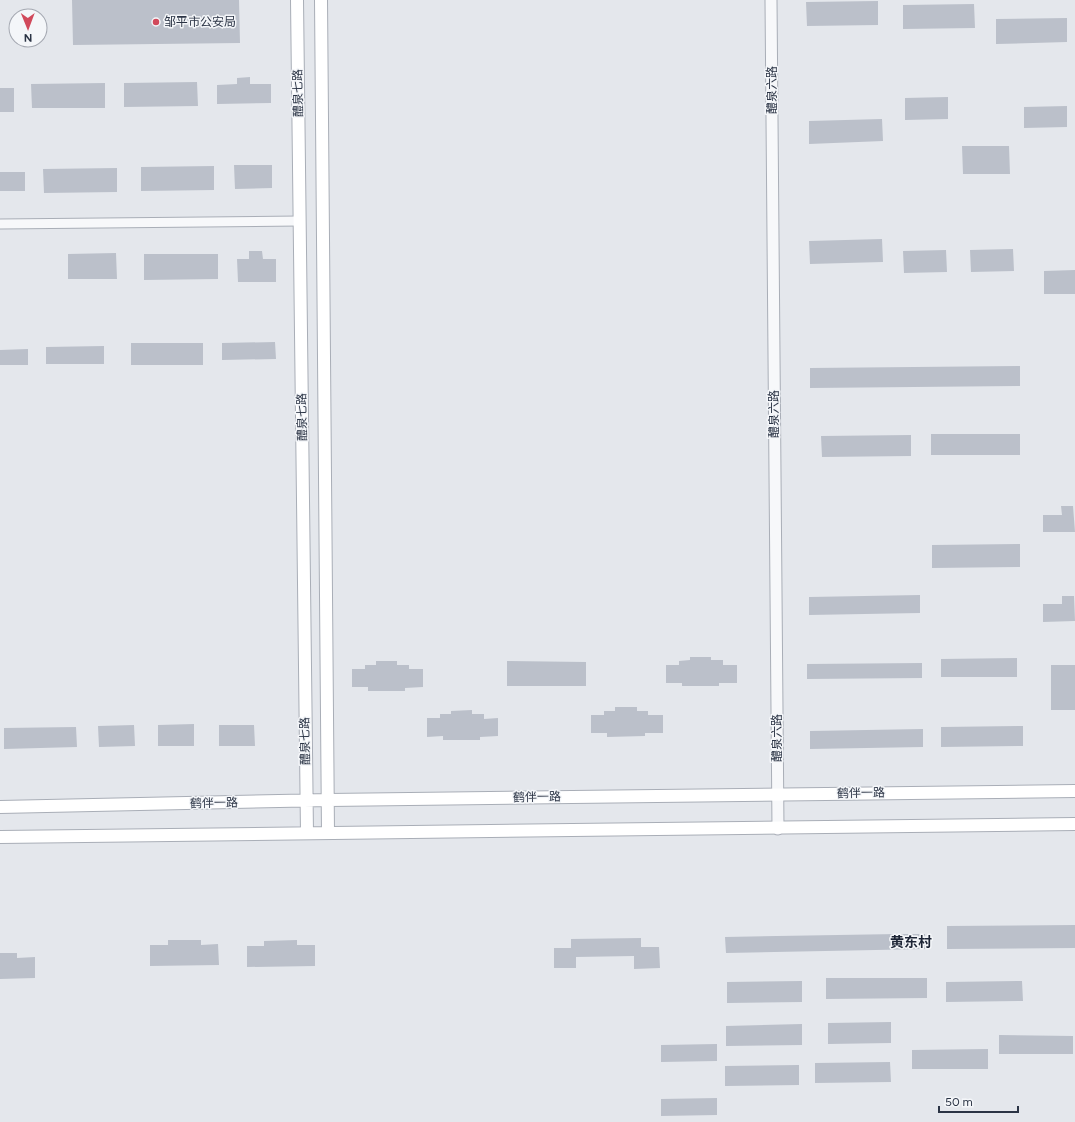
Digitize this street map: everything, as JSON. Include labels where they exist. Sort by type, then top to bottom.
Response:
[{"type":"main road","name":"醴泉七路","points":[[297,0],[307,833]]},
{"type":"main road","points":[[321,0],[329,800],[328,833]]},
{"type":"main road","name":"鹤伴一路","points":[[0,807],[329,800],[1075,791]]},
{"type":"main road","points":[[0,837],[778,829],[1075,824]]},
{"type":"street","name":"醴泉六路","points":[[771,0],[778,829]]},
{"type":"street","points":[[0,224],[299,221]]},
{"type":"building","name":"邹平市公安局","points":[[72,0],[239,0],[240,43],[73,45]]},
{"type":"building","points":[[878,1],[878,25],[807,26],[806,2]]},
{"type":"building","points":[[974,4],[975,28],[903,29],[903,5]]},
{"type":"building","points":[[1067,18],[1067,42],[996,44],[996,19]]},
{"type":"building","points":[[250,77],[250,84],[271,84],[271,103],[217,104],[217,85],[237,84],[237,78]]},
{"type":"building","points":[[197,82],[198,106],[124,107],[124,83]]},
{"type":"building","points":[[105,83],[105,108],[32,108],[31,84]]},
{"type":"building","points":[[0,88],[14,88],[14,112],[0,112]]},
{"type":"building","points":[[948,97],[948,119],[905,120],[905,98]]},
{"type":"building","points":[[1067,106],[1067,127],[1024,128],[1024,107]]},
{"type":"building","points":[[882,119],[883,141],[809,144],[809,121]]},
{"type":"building","points":[[962,146],[1009,146],[1010,174],[963,174]]},
{"type":"building","points":[[234,165],[272,165],[272,188],[235,189]]},
{"type":"building","points":[[214,166],[214,190],[141,191],[141,167]]},
{"type":"building","points":[[117,168],[117,192],[44,193],[43,169]]},
{"type":"building","points":[[0,172],[25,172],[25,191],[0,191]]},
{"type":"building","points":[[882,239],[883,262],[810,264],[809,241]]},
{"type":"building","points":[[1013,249],[1014,271],[971,272],[970,250]]},
{"type":"building","points":[[946,250],[947,272],[904,273],[903,251]]},
{"type":"building","points":[[249,251],[262,251],[263,259],[276,259],[276,282],[238,282],[237,259],[249,259]]},
{"type":"building","points":[[116,253],[117,279],[68,279],[68,254]]},
{"type":"building","points":[[144,254],[218,254],[218,279],[144,280]]},
{"type":"building","points":[[1075,270],[1075,294],[1044,294],[1044,271]]},
{"type":"building","points":[[275,342],[276,359],[222,360],[222,343]]},
{"type":"building","points":[[131,343],[203,343],[203,365],[131,365]]},
{"type":"building","points":[[104,346],[104,364],[46,364],[46,347]]},
{"type":"building","points":[[28,349],[28,365],[0,365],[0,350]]},
{"type":"building","points":[[1020,366],[1020,386],[810,388],[810,368]]},
{"type":"building","points":[[931,434],[1020,434],[1020,455],[931,455]]},
{"type":"building","points":[[911,435],[911,456],[822,457],[821,436]]},
{"type":"building","points":[[1061,506],[1073,506],[1075,532],[1043,532],[1043,515],[1062,515]]},
{"type":"building","points":[[1020,544],[1020,567],[932,568],[932,545]]},
{"type":"building","points":[[920,595],[920,613],[809,615],[809,597]]},
{"type":"building","points":[[1062,596],[1074,596],[1075,621],[1043,622],[1043,604],[1062,604]]},
{"type":"building","points":[[690,657],[711,657],[711,660],[723,660],[723,665],[737,665],[737,683],[719,683],[719,686],[682,686],[682,683],[666,683],[666,665],[679,665],[679,661],[690,660]]},
{"type":"building","points":[[1017,658],[1017,677],[941,677],[941,659]]},
{"type":"building","points":[[376,661],[397,661],[397,665],[409,665],[409,669],[423,669],[423,687],[405,688],[405,691],[368,691],[368,687],[352,687],[352,669],[365,669],[365,665],[376,665]]},
{"type":"building","points":[[507,661],[586,662],[586,686],[507,686]]},
{"type":"building","points":[[922,663],[922,678],[807,679],[807,664]]},
{"type":"building","points":[[1051,665],[1075,665],[1075,710],[1051,710]]},
{"type":"building","points":[[615,707],[637,707],[637,711],[648,711],[648,715],[663,715],[663,733],[645,733],[645,736],[607,737],[607,733],[591,733],[591,715],[604,715],[604,711],[615,711]]},
{"type":"building","points":[[472,710],[472,714],[484,714],[484,719],[498,718],[498,736],[480,737],[480,740],[443,740],[443,736],[427,737],[427,718],[440,718],[440,714],[451,714],[451,711]]},
{"type":"building","points":[[194,724],[194,746],[158,746],[158,725]]},
{"type":"building","points":[[134,725],[135,746],[99,747],[98,726]]},
{"type":"building","points":[[219,725],[254,725],[255,746],[219,746]]},
{"type":"building","points":[[1023,726],[1023,746],[941,747],[941,727]]},
{"type":"building","points":[[76,727],[77,747],[4,749],[4,728]]},
{"type":"building","points":[[923,729],[923,747],[810,749],[810,731]]},
{"type":"building","points":[[1075,925],[1075,948],[947,949],[947,926]]},
{"type":"building","points":[[925,934],[926,949],[726,953],[725,937]]},
{"type":"building","points":[[641,938],[641,947],[659,947],[660,968],[634,969],[634,956],[576,957],[576,968],[554,968],[554,948],[571,948],[571,939]]},
{"type":"building","points":[[168,940],[201,940],[201,945],[218,944],[219,965],[150,966],[150,945],[168,945]]},
{"type":"building","points":[[297,940],[297,945],[315,945],[315,966],[247,967],[247,946],[264,946],[264,941]]},
{"type":"building","points":[[0,953],[17,953],[17,958],[35,957],[35,978],[0,979]]},
{"type":"building","points":[[826,978],[927,978],[927,998],[826,999]]},
{"type":"building","points":[[802,981],[802,1002],[727,1003],[727,982]]},
{"type":"building","points":[[1022,981],[1023,1001],[946,1002],[946,982]]},
{"type":"building","points":[[891,1022],[891,1043],[828,1044],[828,1023]]},
{"type":"building","points":[[802,1024],[802,1045],[726,1046],[726,1026]]},
{"type":"building","points":[[999,1035],[1073,1036],[1073,1054],[999,1054]]},
{"type":"building","points":[[717,1044],[717,1061],[661,1062],[661,1045]]},
{"type":"building","points":[[988,1049],[988,1069],[912,1069],[912,1050]]},
{"type":"building","points":[[890,1062],[891,1082],[815,1083],[815,1063]]},
{"type":"building","points":[[799,1065],[799,1085],[725,1086],[725,1066]]},
{"type":"building","points":[[717,1098],[717,1115],[661,1116],[661,1099]]},
{"type":"place","name":"邹平市公安局","points":[[156,22]]},
{"type":"district","name":"黄东村","points":[[911,942]]}]
